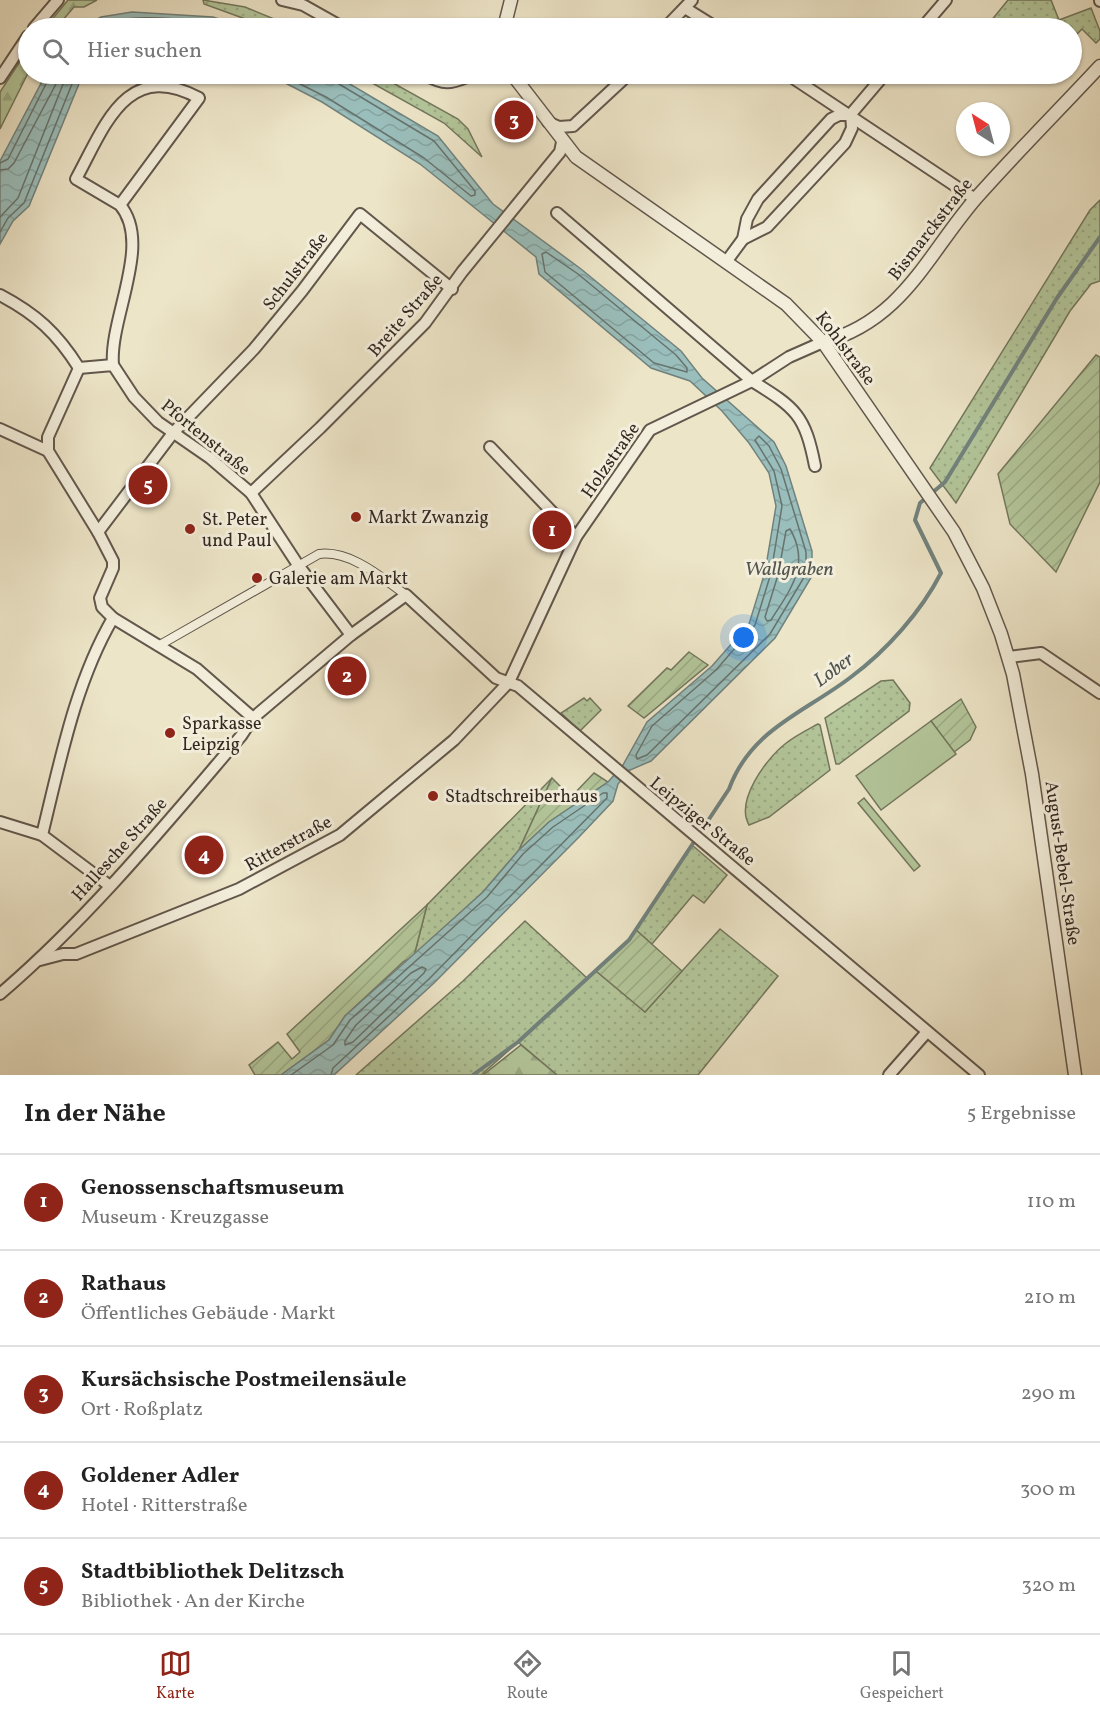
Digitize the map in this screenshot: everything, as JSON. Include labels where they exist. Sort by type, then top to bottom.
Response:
[{"type":"street","points":[[43,18],[58,0]]},
{"type":"street","points":[[282,0],[305,3],[328,18]]},
{"type":"street","points":[[506,18],[511,0]]},
{"type":"street","points":[[930,18],[945,0]]},
{"type":"street","points":[[675,18],[689,4],[705,18]]},
{"type":"street","points":[[0,78],[18,51]]},
{"type":"street","name":"Bismarckstraße","points":[[824,342],[858,330],[885,311],[916,279],[975,199],[1100,66]]},
{"type":"street","name":"Kohlstraße","points":[[520,84],[576,158],[786,304],[824,342],[954,532],[983,588],[1010,657]]},
{"type":"street","points":[[548,122],[559,127],[573,126],[618,84]]},
{"type":"street","points":[[803,84],[975,199]]},
{"type":"street","points":[[743,239],[767,227],[845,143],[852,128],[851,114],[876,84]]},
{"type":"street","points":[[79,368],[113,365],[111,346],[123,293],[129,282],[132,255],[128,214],[120,205],[76,179],[117,105],[135,91],[149,87],[180,88],[198,98],[120,205]]},
{"type":"street","points":[[726,262],[743,239],[747,219],[758,199],[831,119],[839,115],[851,114]]},
{"type":"street","name":"Breite Straße","points":[[251,493],[391,358],[452,289],[488,240],[560,152],[562,142]]},
{"type":"street","points":[[557,213],[752,381],[773,394],[798,416],[806,428],[815,466]]},
{"type":"street","name":"Schulstraße","points":[[98,532],[173,433],[254,349],[360,214],[452,289]]},
{"type":"street","points":[[0,295],[41,321],[62,341],[79,368]]},
{"type":"street","name":"Holzstraße","points":[[509,682],[576,537],[650,430],[752,381],[789,357],[824,342]]},
{"type":"street","name":"Pfortenstraße","points":[[113,365],[134,397],[158,422],[210,458],[251,493],[298,565],[351,635]]},
{"type":"street","points":[[79,368],[48,437],[48,452],[98,532],[113,561],[113,568],[100,598],[102,608],[113,618],[197,669],[253,718]]},
{"type":"street","points":[[0,429],[48,452]]},
{"type":"street","points":[[490,447],[576,537]]},
{"type":"street","points":[[158,646],[319,554],[334,552],[374,573],[406,595]]},
{"type":"street","name":"Leipziger Straße","points":[[406,595],[496,678],[518,686],[926,1033],[979,1075]]},
{"type":"street","name":"Hallesche Straße","points":[[0,993],[39,960],[110,886],[234,744],[253,718],[351,635],[406,595]]},
{"type":"street","points":[[42,835],[83,684],[97,645],[113,618]]},
{"type":"street","points":[[1010,657],[1041,652],[1100,693]]},
{"type":"street","name":"August-Bebel-Straße","points":[[1010,657],[1032,774],[1075,1075]]},
{"type":"street","name":"Ritterstraße","points":[[39,960],[63,954],[76,954],[239,889],[340,835],[454,740],[509,682]]},
{"type":"street","points":[[0,822],[42,835],[110,886]]},
{"type":"street","points":[[889,1075],[926,1033]]},
{"type":"green space","points":[[68,0],[97,0],[84,7],[74,7],[65,18],[53,18]]},
{"type":"green space","points":[[203,0],[245,7],[272,18],[242,18],[204,4]]},
{"type":"green space","points":[[1008,0],[1051,0],[1058,18],[993,18]]},
{"type":"green space","points":[[1091,8],[1100,31],[1100,39],[1096,43],[1082,29],[1082,18],[1064,18]]},
{"type":"green space","points":[[18,64],[18,84],[22,84],[0,129],[0,92]]},
{"type":"green space","points":[[374,84],[395,84],[458,119],[468,129],[482,157],[444,123]]},
{"type":"green space","points":[[1100,200],[1100,281],[1091,284],[1070,311],[956,503],[930,468],[1090,210]]},
{"type":"green space","points":[[1096,355],[1100,357],[1100,482],[1056,572],[1010,524],[998,474]]},
{"type":"green space","points":[[689,652],[708,665],[644,718],[628,706],[667,668],[671,670]]},
{"type":"green space","points":[[893,680],[910,703],[909,711],[836,764],[825,718],[881,681]]},
{"type":"green space","points":[[584,698],[587,701],[590,698],[601,710],[580,731],[561,713]]},
{"type":"green space","points":[[961,699],[976,727],[970,740],[954,752],[931,721]]},
{"type":"green space","points":[[931,721],[956,754],[881,810],[856,776]]},
{"type":"green space","points":[[818,724],[830,770],[769,817],[749,825],[746,804],[749,793],[762,770],[785,744]]},
{"type":"green space","points":[[594,773],[608,782],[549,822],[519,850],[552,778],[571,797]]},
{"type":"green space","points":[[552,778],[519,850],[483,892],[414,956],[427,905]]},
{"type":"green space","points":[[864,798],[920,866],[914,871],[858,803]]},
{"type":"green space","points":[[692,845],[727,875],[704,903],[693,895],[652,944],[636,930]]},
{"type":"green space","points":[[427,905],[414,956],[403,962],[345,1016],[329,1040],[281,1075],[255,1075],[249,1065],[278,1042],[292,1059],[300,1052],[287,1034]]},
{"type":"green space","points":[[525,921],[587,978],[596,971],[645,1012],[720,929],[778,976],[698,1075],[557,1075],[518,1042],[481,1075],[356,1075],[463,981]]},
{"type":"green space","points":[[636,930],[682,971],[645,1012],[596,971],[629,940]]},
{"type":"green space","points":[[521,1045],[557,1075],[483,1075]]},
{"type":"water","points":[[132,12],[216,18],[99,18]]},
{"type":"water","points":[[41,84],[79,84],[29,206],[13,221],[0,244],[0,161]]},
{"type":"water","name":"Wallgraben","points":[[287,84],[350,84],[438,136],[493,204],[581,269],[681,351],[702,378],[774,442],[786,466],[812,551],[812,576],[775,638],[651,761],[630,770],[618,784],[613,801],[434,983],[334,1075],[281,1075],[329,1040],[345,1016],[483,892],[519,850],[549,822],[608,782],[623,765],[647,722],[712,666],[749,624],[765,572],[776,506],[769,473],[749,443],[722,411],[690,381],[651,368],[539,274],[536,257],[420,164],[322,102]]},
{"type":"waterway","name":"Lober","points":[[473,1075],[518,1042],[629,940],[729,789],[739,768],[751,751],[781,724],[864,667],[890,643],[913,616],[941,573],[915,520],[920,503],[945,482],[1057,298],[1100,237]]},
{"type":"place","name":"Kursächsische Postmeilensäule","points":[[514,120]]},
{"type":"place","name":"Stadtbibliothek Delitzsch","points":[[148,485]]},
{"type":"place","name":"Markt Zwanzig","points":[[356,517]]},
{"type":"place","name":"St. Peter und Paul","points":[[190,529]]},
{"type":"place","name":"Genossenschaftsmuseum","points":[[552,530]]},
{"type":"place","name":"Galerie am Markt","points":[[257,578]]},
{"type":"place","name":"Rathaus","points":[[347,676]]},
{"type":"place","name":"Sparkasse Leipzig","points":[[170,733]]},
{"type":"place","name":"Stadtschreiberhaus","points":[[433,796]]},
{"type":"place","name":"Goldener Adler","points":[[204,855]]}]
